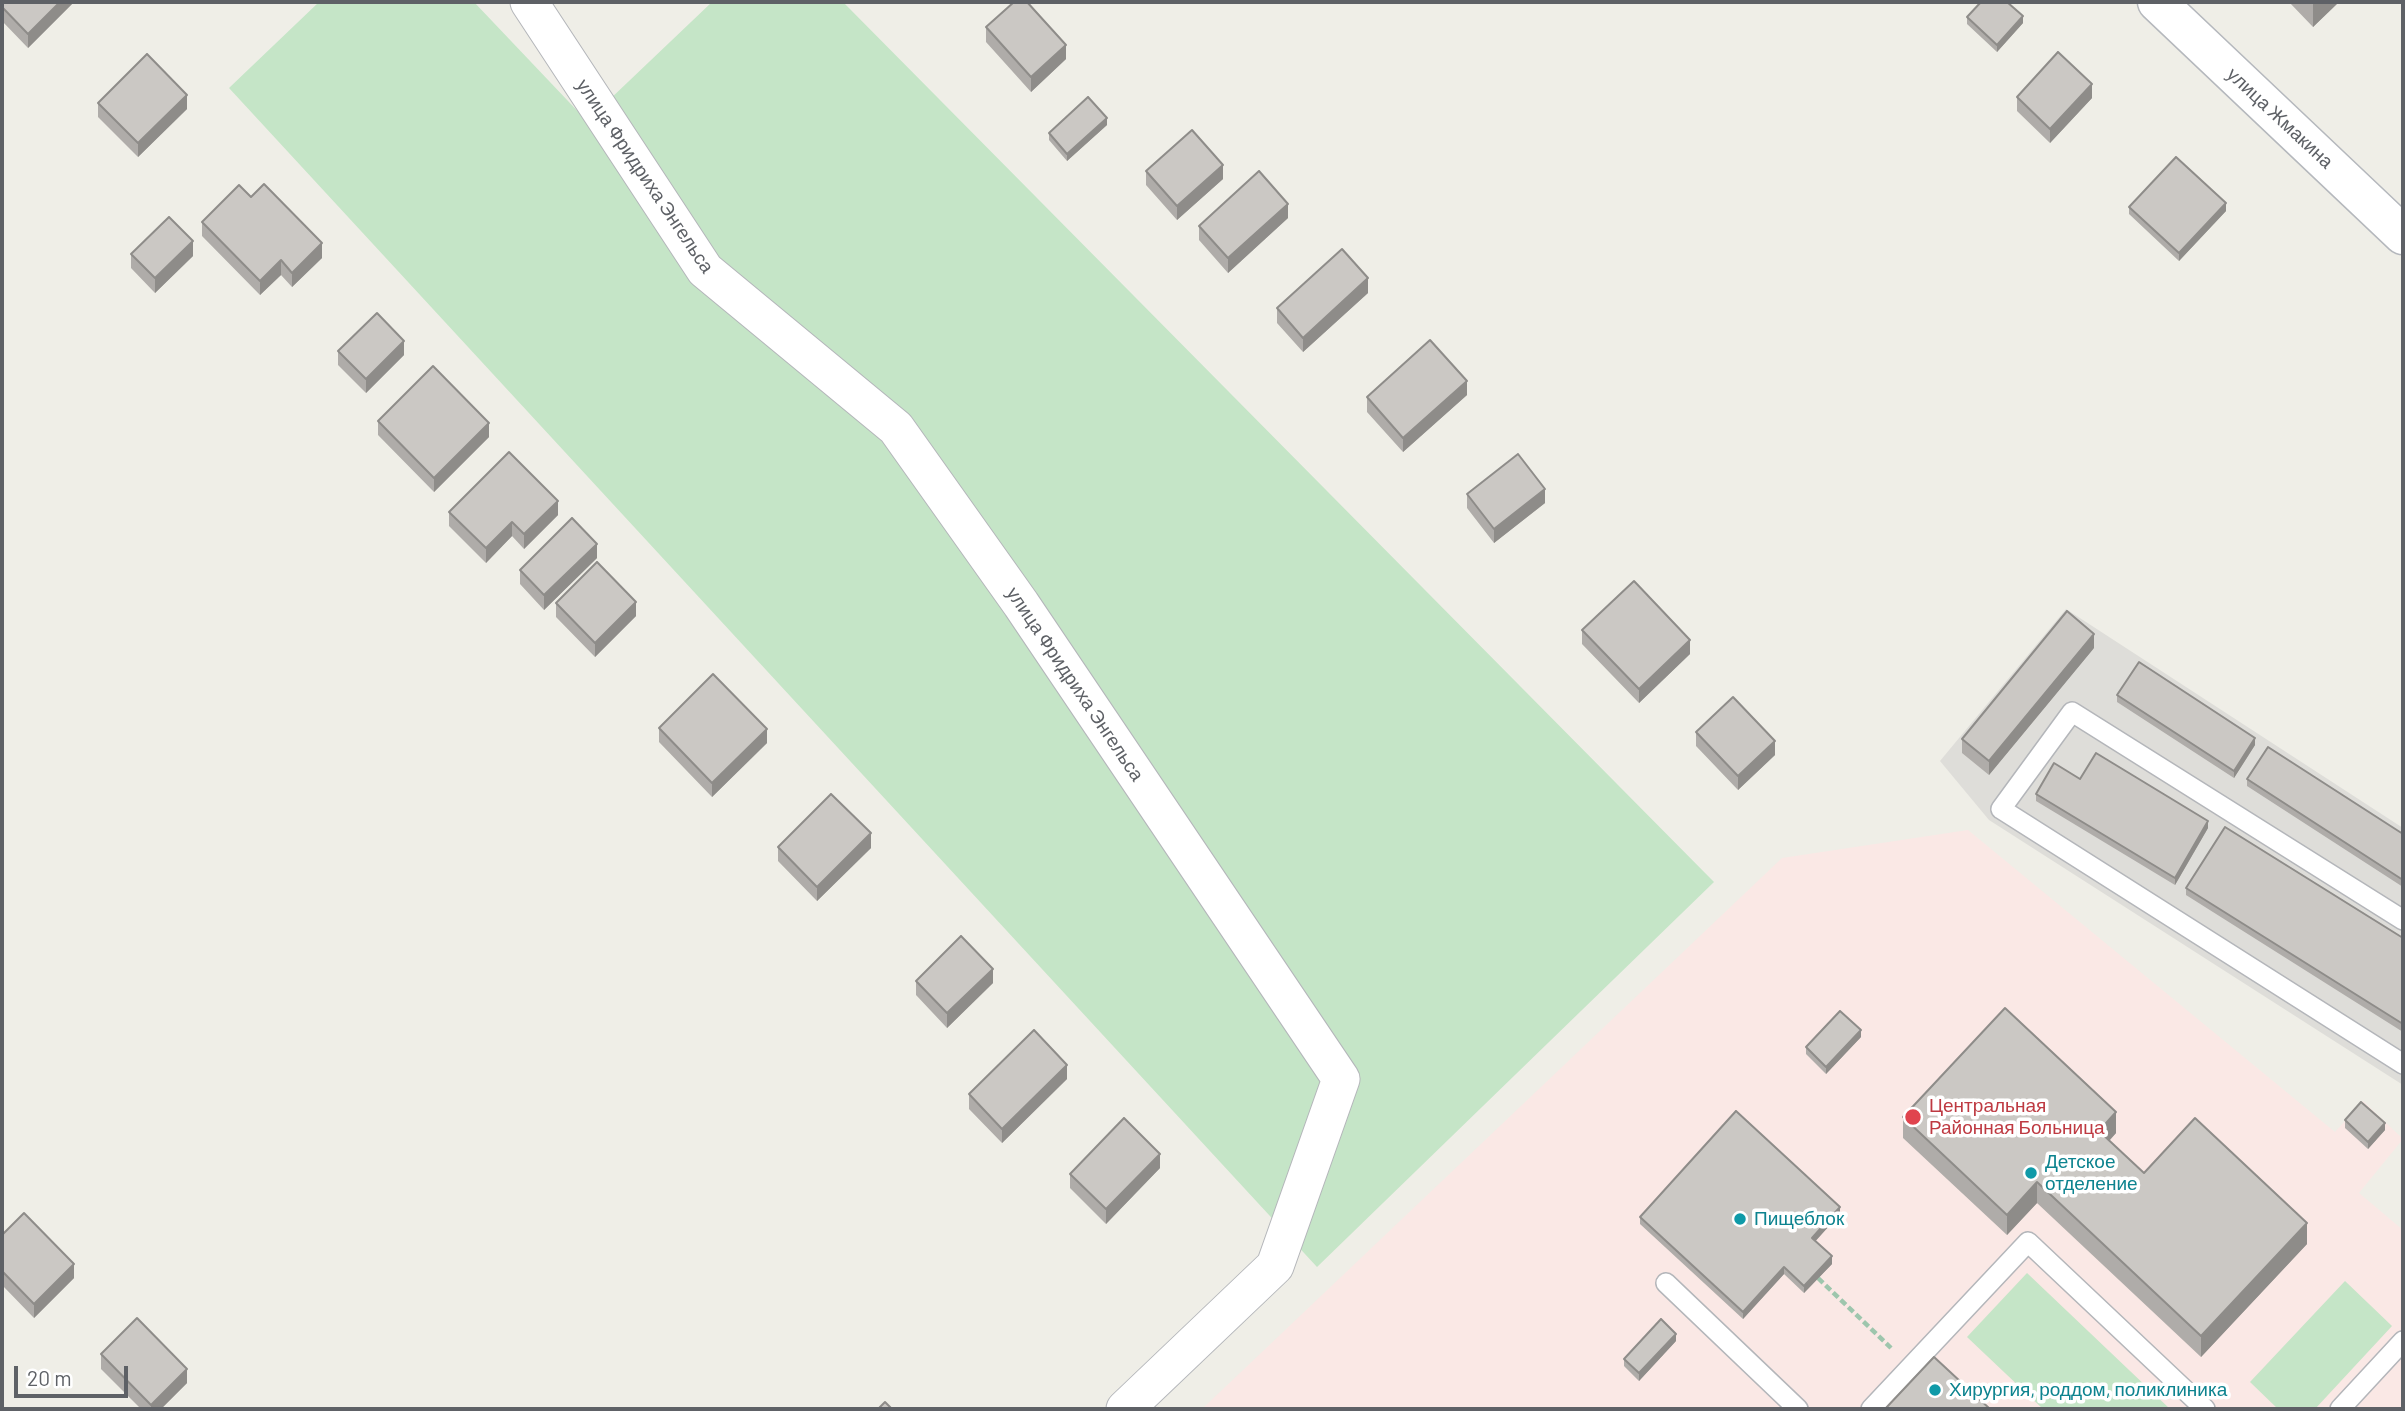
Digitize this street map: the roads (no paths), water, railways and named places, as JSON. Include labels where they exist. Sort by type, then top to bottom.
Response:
[{"type":"street","name":"улица Фридриха Энгельса","points":[[529,2],[705,270],[896,428],[1021,604],[1341,1079],[1275,1266],[1125,1409]]},
{"type":"street","name":"улица Жмакина","points":[[2168,5],[2403,235]]},
{"type":"lane","points":[[2403,920],[2072,712],[2001,809],[2403,1064]]},
{"type":"lane","points":[[1871,1409],[2028,1242],[2205,1409]]},
{"type":"lane","points":[[1666,1283],[1798,1409]]},
{"type":"lane","points":[[2340,1409],[2403,1341]]},
{"type":"place","name":"Центральная Районная Больница","points":[[1913,1117]]},
{"type":"place","name":"Детское отделение","points":[[2031,1173]]},
{"type":"place","name":"Пищеблок","points":[[1740,1219]]},
{"type":"place","name":"Хирургия, роддом, поликлиника","points":[[1935,1390]]}]
